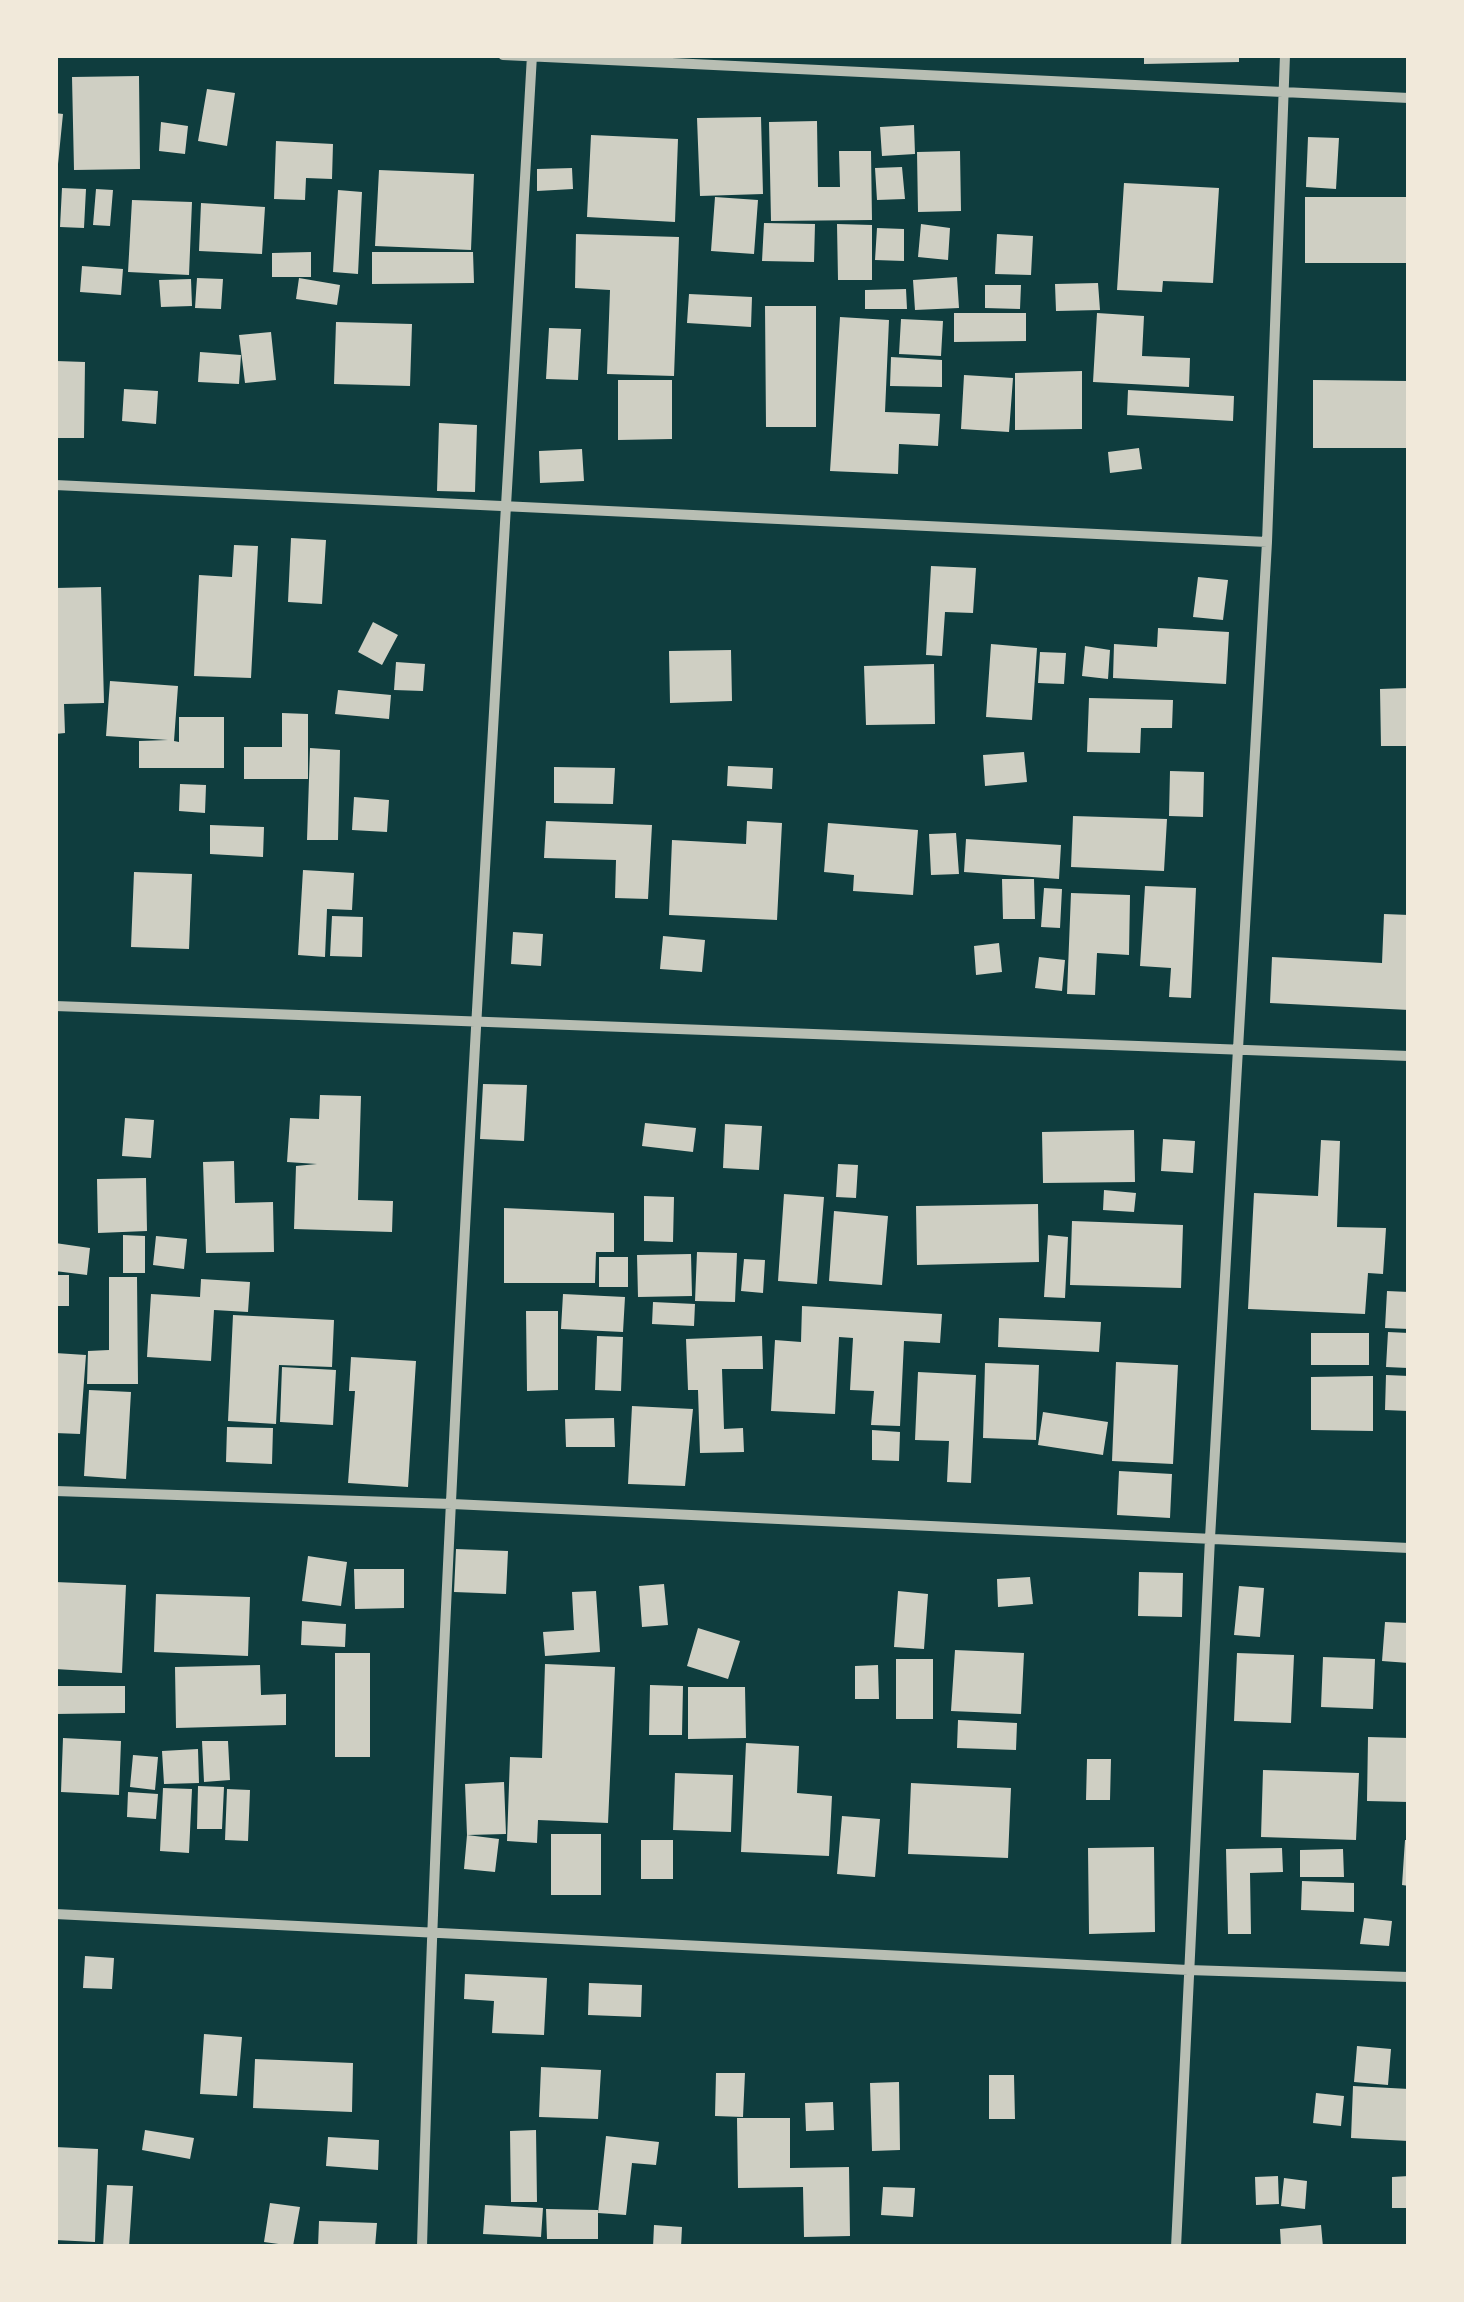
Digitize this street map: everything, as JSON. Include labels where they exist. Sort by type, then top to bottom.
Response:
[{"type":"street","points":[[503,55],[1409,98]]},
{"type":"street","points":[[1176,2247],[1210,1538],[1268,542],[1285,55]]},
{"type":"street","points":[[422,2247],[431,1930],[476,1022],[532,56]]},
{"type":"street","points":[[55,485],[1268,542]]},
{"type":"street","points":[[55,1006],[1409,1056]]},
{"type":"street","points":[[55,1490],[452,1504],[1409,1548]]},
{"type":"street","points":[[55,1914],[1409,1978]]},
{"type":"building","points":[[1144,55],[1239,55],[1239,62],[1144,64]]},
{"type":"building","points":[[139,76],[140,169],[74,170],[72,77]]},
{"type":"building","points":[[207,89],[235,93],[227,146],[198,141]]},
{"type":"building","points":[[55,113],[63,114],[58,164],[55,163]]},
{"type":"building","points":[[761,117],[763,194],[700,196],[697,118]]},
{"type":"building","points":[[817,121],[818,187],[840,187],[839,151],[871,151],[872,220],[771,221],[769,122]]},
{"type":"building","points":[[161,122],[188,126],[185,154],[159,151]]},
{"type":"building","points":[[914,125],[915,154],[882,156],[880,127]]},
{"type":"building","points":[[591,135],[678,139],[675,222],[587,217]]},
{"type":"building","points":[[1308,137],[1339,138],[1336,189],[1306,187]]},
{"type":"building","points":[[276,141],[333,144],[332,179],[306,178],[305,200],[274,199]]},
{"type":"building","points":[[960,151],[961,211],[918,212],[917,152]]},
{"type":"building","points":[[902,167],[905,199],[877,200],[875,168]]},
{"type":"building","points":[[572,168],[573,189],[537,191],[537,169]]},
{"type":"building","points":[[379,170],[474,174],[471,250],[375,246]]},
{"type":"building","points":[[1124,183],[1219,188],[1213,283],[1163,281],[1162,292],[1117,290]]},
{"type":"building","points":[[62,188],[86,189],[84,228],[60,227]]},
{"type":"building","points":[[96,189],[113,190],[110,226],[93,225]]},
{"type":"building","points":[[338,190],[362,192],[358,274],[333,272]]},
{"type":"building","points":[[715,197],[758,200],[754,254],[711,251]]},
{"type":"building","points":[[1305,197],[1409,197],[1409,263],[1305,263]]},
{"type":"building","points":[[132,200],[192,202],[189,275],[128,272]]},
{"type":"building","points":[[201,203],[265,207],[262,254],[199,251]]},
{"type":"building","points":[[764,223],[815,224],[814,262],[762,261]]},
{"type":"building","points":[[837,224],[872,225],[872,280],[838,280]]},
{"type":"building","points":[[921,224],[950,228],[948,260],[918,257]]},
{"type":"building","points":[[877,228],[904,229],[904,261],[875,260]]},
{"type":"building","points":[[576,234],[679,237],[674,376],[607,374],[610,290],[575,288]]},
{"type":"building","points":[[997,234],[1033,236],[1031,275],[995,274]]},
{"type":"building","points":[[311,252],[311,277],[272,277],[272,253]]},
{"type":"building","points":[[372,252],[473,252],[474,283],[372,284]]},
{"type":"building","points":[[82,266],[123,269],[121,295],[80,292]]},
{"type":"building","points":[[957,277],[959,308],[915,310],[913,280]]},
{"type":"building","points":[[197,278],[223,279],[221,309],[195,308]]},
{"type":"building","points":[[299,278],[340,285],[337,305],[296,299]]},
{"type":"building","points":[[191,279],[192,306],[161,307],[159,280]]},
{"type":"building","points":[[1098,283],[1100,310],[1056,311],[1055,284]]},
{"type":"building","points":[[985,285],[1021,285],[1020,309],[985,308]]},
{"type":"building","points":[[906,289],[907,309],[865,309],[865,290]]},
{"type":"building","points":[[689,294],[752,297],[751,327],[687,323]]},
{"type":"building","points":[[765,306],[816,306],[816,427],[766,427]]},
{"type":"building","points":[[954,313],[1026,313],[1026,341],[954,342]]},
{"type":"building","points":[[1097,313],[1144,316],[1142,356],[1190,358],[1189,387],[1093,382]]},
{"type":"building","points":[[840,317],[889,320],[885,412],[940,414],[938,446],[899,444],[898,474],[830,471]]},
{"type":"building","points":[[901,319],[943,321],[941,356],[899,354]]},
{"type":"building","points":[[336,322],[412,324],[410,386],[334,384]]},
{"type":"building","points":[[549,328],[581,329],[578,380],[546,379]]},
{"type":"building","points":[[271,332],[276,380],[245,383],[239,335]]},
{"type":"building","points":[[200,352],[241,355],[239,384],[198,382]]},
{"type":"building","points":[[891,357],[942,360],[942,387],[890,386]]},
{"type":"building","points":[[56,361],[85,362],[84,438],[55,438]]},
{"type":"building","points":[[1082,371],[1082,429],[1015,430],[1015,373]]},
{"type":"building","points":[[964,375],[1013,378],[1009,432],[961,429]]},
{"type":"building","points":[[618,380],[672,380],[672,439],[618,440]]},
{"type":"building","points":[[1313,380],[1409,381],[1409,448],[1313,448]]},
{"type":"building","points":[[124,389],[158,391],[156,424],[122,421]]},
{"type":"building","points":[[1128,390],[1234,396],[1233,421],[1127,415]]},
{"type":"building","points":[[439,423],[477,425],[475,492],[437,491]]},
{"type":"building","points":[[1139,448],[1142,469],[1110,473],[1108,452]]},
{"type":"building","points":[[582,449],[584,481],[540,483],[539,451]]},
{"type":"building","points":[[291,538],[326,540],[322,604],[288,602]]},
{"type":"building","points":[[234,545],[258,546],[251,678],[194,676],[199,575],[232,577]]},
{"type":"building","points":[[931,566],[976,568],[973,613],[945,612],[942,656],[926,655]]},
{"type":"building","points":[[1198,577],[1228,580],[1223,620],[1193,617]]},
{"type":"building","points":[[101,587],[104,703],[64,704],[65,733],[55,734],[55,588]]},
{"type":"building","points":[[373,622],[398,635],[382,665],[358,652]]},
{"type":"building","points":[[1158,628],[1229,632],[1226,684],[1113,678],[1114,644],[1157,647]]},
{"type":"building","points":[[991,644],[1037,648],[1032,720],[986,717]]},
{"type":"building","points":[[1085,646],[1110,650],[1108,679],[1082,676]]},
{"type":"building","points":[[731,650],[732,701],[670,703],[669,651]]},
{"type":"building","points":[[1040,652],[1066,653],[1064,684],[1038,683]]},
{"type":"building","points":[[396,662],[425,664],[423,691],[394,690]]},
{"type":"building","points":[[934,664],[935,724],[866,725],[864,666]]},
{"type":"building","points":[[110,681],[178,686],[174,741],[179,742],[179,717],[224,717],[224,768],[139,768],[139,741],[168,740],[106,736]]},
{"type":"building","points":[[1409,688],[1409,746],[1381,746],[1380,689]]},
{"type":"building","points":[[338,690],[391,695],[389,719],[335,714]]},
{"type":"building","points":[[1089,698],[1173,700],[1172,728],[1141,728],[1140,753],[1087,752]]},
{"type":"building","points":[[282,713],[308,714],[308,779],[244,779],[244,747],[282,747]]},
{"type":"building","points":[[310,748],[340,750],[338,840],[307,840]]},
{"type":"building","points":[[1024,752],[1027,782],[985,786],[983,755]]},
{"type":"building","points":[[728,766],[773,768],[772,789],[727,786]]},
{"type":"building","points":[[554,767],[615,768],[613,804],[554,803]]},
{"type":"building","points":[[1170,771],[1204,772],[1203,817],[1169,816]]},
{"type":"building","points":[[180,784],[206,785],[205,813],[179,811]]},
{"type":"building","points":[[354,797],[389,800],[387,832],[352,830]]},
{"type":"building","points":[[1073,816],[1167,819],[1164,871],[1071,867]]},
{"type":"building","points":[[546,821],[652,825],[648,899],[615,898],[616,860],[544,858]]},
{"type":"building","points":[[747,821],[782,823],[777,920],[669,915],[672,840],[746,844]]},
{"type":"building","points":[[828,823],[918,830],[913,895],[853,891],[854,875],[824,872]]},
{"type":"building","points":[[210,825],[264,827],[263,857],[210,854]]},
{"type":"building","points":[[956,833],[959,874],[931,875],[929,834]]},
{"type":"building","points":[[966,839],[1061,845],[1059,879],[964,872]]},
{"type":"building","points":[[303,870],[354,873],[352,910],[327,909],[325,957],[298,955]]},
{"type":"building","points":[[134,872],[192,874],[189,949],[131,947]]},
{"type":"building","points":[[1002,879],[1034,879],[1035,919],[1003,919]]},
{"type":"building","points":[[1145,886],[1196,888],[1191,998],[1169,997],[1171,968],[1140,966]]},
{"type":"building","points":[[1044,888],[1062,889],[1060,928],[1041,927]]},
{"type":"building","points":[[1071,893],[1130,895],[1129,955],[1097,953],[1095,995],[1067,994]]},
{"type":"building","points":[[1384,914],[1409,915],[1409,1010],[1270,1003],[1272,957],[1382,963]]},
{"type":"building","points":[[332,916],[363,917],[362,957],[330,956]]},
{"type":"building","points":[[513,932],[543,934],[541,966],[511,964]]},
{"type":"building","points":[[663,936],[705,940],[702,972],[660,969]]},
{"type":"building","points":[[999,943],[1002,972],[976,975],[974,946]]},
{"type":"building","points":[[1039,957],[1065,960],[1062,991],[1035,988]]},
{"type":"building","points":[[483,1084],[527,1085],[524,1141],[480,1139]]},
{"type":"building","points":[[320,1095],[361,1096],[358,1200],[393,1201],[392,1232],[294,1229],[296,1166],[317,1164],[287,1162],[290,1118],[319,1119]]},
{"type":"building","points":[[125,1118],[154,1120],[151,1158],[122,1156]]},
{"type":"building","points":[[645,1123],[696,1128],[693,1152],[642,1146]]},
{"type":"building","points":[[725,1124],[762,1126],[759,1170],[723,1168]]},
{"type":"building","points":[[1134,1130],[1135,1182],[1043,1183],[1042,1132]]},
{"type":"building","points":[[1163,1139],[1195,1141],[1193,1173],[1161,1171]]},
{"type":"building","points":[[1321,1140],[1340,1141],[1337,1227],[1386,1228],[1383,1274],[1368,1273],[1365,1314],[1248,1309],[1254,1193],[1318,1196]]},
{"type":"building","points":[[234,1161],[235,1203],[273,1202],[274,1252],[206,1253],[203,1162]]},
{"type":"building","points":[[838,1164],[858,1165],[856,1198],[836,1197]]},
{"type":"building","points":[[146,1178],[147,1231],[98,1233],[97,1179]]},
{"type":"building","points":[[1104,1190],[1136,1193],[1134,1212],[1103,1210]]},
{"type":"building","points":[[784,1194],[824,1197],[817,1284],[778,1281]]},
{"type":"building","points":[[644,1196],[674,1197],[673,1242],[644,1241]]},
{"type":"building","points":[[1038,1204],[1039,1262],[917,1265],[916,1206]]},
{"type":"building","points":[[504,1208],[614,1213],[614,1252],[596,1252],[595,1283],[504,1283]]},
{"type":"building","points":[[834,1211],[888,1216],[882,1285],[829,1281]]},
{"type":"building","points":[[1072,1221],[1183,1225],[1181,1288],[1070,1285]]},
{"type":"building","points":[[123,1235],[145,1236],[145,1273],[123,1273]]},
{"type":"building","points":[[1048,1235],[1068,1237],[1065,1298],[1044,1297]]},
{"type":"building","points":[[156,1236],[187,1239],[184,1269],[153,1265]]},
{"type":"building","points":[[55,1243],[90,1248],[87,1275],[55,1271]]},
{"type":"building","points":[[697,1252],[737,1253],[735,1302],[695,1301]]},
{"type":"building","points":[[691,1254],[692,1296],[638,1297],[637,1255]]},
{"type":"building","points":[[599,1257],[628,1257],[628,1287],[599,1287]]},
{"type":"building","points":[[744,1259],[765,1260],[763,1293],[741,1291]]},
{"type":"building","points":[[55,1275],[69,1275],[69,1306],[55,1306]]},
{"type":"building","points":[[109,1277],[137,1277],[138,1384],[87,1384],[88,1351],[109,1350]]},
{"type":"building","points":[[201,1279],[250,1282],[248,1312],[214,1310],[211,1361],[147,1357],[151,1294],[200,1297]]},
{"type":"building","points":[[1387,1291],[1409,1292],[1409,1329],[1385,1328]]},
{"type":"building","points":[[563,1294],[625,1297],[623,1332],[561,1329]]},
{"type":"building","points":[[653,1302],[695,1304],[694,1326],[652,1324]]},
{"type":"building","points":[[802,1306],[942,1314],[940,1343],[904,1341],[900,1426],[871,1425],[874,1391],[850,1390],[853,1338],[839,1337],[835,1414],[771,1411],[775,1340],[801,1342]]},
{"type":"building","points":[[526,1311],[558,1311],[558,1390],[527,1391]]},
{"type":"building","points":[[233,1315],[334,1320],[332,1367],[279,1365],[276,1424],[228,1421]]},
{"type":"building","points":[[999,1318],[1101,1322],[1099,1352],[998,1347]]},
{"type":"building","points":[[1388,1332],[1409,1333],[1408,1368],[1386,1367]]},
{"type":"building","points":[[1311,1333],[1369,1333],[1369,1365],[1311,1365]]},
{"type":"building","points":[[597,1336],[623,1337],[621,1391],[595,1390]]},
{"type":"building","points":[[762,1336],[763,1369],[722,1369],[724,1429],[743,1428],[744,1452],[700,1453],[698,1390],[688,1390],[686,1339]]},
{"type":"building","points":[[55,1353],[86,1355],[80,1434],[55,1433]]},
{"type":"building","points":[[351,1357],[416,1361],[408,1487],[348,1483],[355,1391],[349,1391]]},
{"type":"building","points":[[1116,1362],[1178,1365],[1173,1464],[1112,1461]]},
{"type":"building","points":[[985,1363],[1039,1365],[1036,1440],[983,1438]]},
{"type":"building","points":[[282,1367],[336,1370],[333,1425],[280,1422]]},
{"type":"building","points":[[918,1372],[976,1375],[971,1483],[947,1482],[949,1441],[915,1440]]},
{"type":"building","points":[[1386,1375],[1409,1376],[1409,1411],[1385,1410]]},
{"type":"building","points":[[1373,1376],[1373,1431],[1311,1430],[1311,1377]]},
{"type":"building","points":[[89,1390],[131,1392],[126,1479],[84,1476]]},
{"type":"building","points":[[632,1406],[693,1409],[685,1486],[628,1484]]},
{"type":"building","points":[[1043,1412],[1108,1422],[1103,1455],[1038,1445]]},
{"type":"building","points":[[614,1418],[615,1447],[566,1447],[565,1419]]},
{"type":"building","points":[[227,1427],[273,1428],[272,1464],[226,1462]]},
{"type":"building","points":[[872,1430],[900,1432],[899,1461],[872,1460]]},
{"type":"building","points":[[1119,1471],[1172,1474],[1170,1518],[1117,1515]]},
{"type":"building","points":[[456,1549],[508,1551],[506,1594],[454,1592]]},
{"type":"building","points":[[308,1556],[347,1562],[341,1606],[302,1601]]},
{"type":"building","points":[[354,1569],[404,1569],[404,1608],[355,1609]]},
{"type":"building","points":[[1139,1572],[1183,1573],[1182,1617],[1138,1616]]},
{"type":"building","points":[[1030,1577],[1033,1604],[998,1607],[997,1579]]},
{"type":"building","points":[[55,1582],[126,1585],[122,1673],[55,1669]]},
{"type":"building","points":[[664,1584],[668,1625],[642,1627],[639,1586]]},
{"type":"building","points":[[1239,1586],[1264,1588],[1260,1637],[1234,1635]]},
{"type":"building","points":[[596,1591],[600,1652],[545,1656],[543,1632],[574,1630],[572,1592]]},
{"type":"building","points":[[898,1591],[928,1594],[924,1649],[894,1647]]},
{"type":"building","points":[[156,1594],[250,1597],[248,1656],[154,1652]]},
{"type":"building","points":[[302,1621],[346,1624],[345,1647],[301,1645]]},
{"type":"building","points":[[1385,1622],[1409,1623],[1409,1663],[1382,1661]]},
{"type":"building","points":[[698,1628],[740,1641],[728,1679],[687,1666]]},
{"type":"building","points":[[955,1650],[1024,1653],[1021,1714],[951,1711]]},
{"type":"building","points":[[335,1653],[370,1653],[370,1757],[335,1757]]},
{"type":"building","points":[[1237,1653],[1294,1655],[1291,1723],[1234,1721]]},
{"type":"building","points":[[1323,1657],[1375,1659],[1373,1709],[1321,1707]]},
{"type":"building","points":[[896,1659],[933,1659],[933,1719],[896,1719]]},
{"type":"building","points":[[545,1664],[615,1667],[608,1823],[538,1820],[537,1843],[507,1841],[510,1757],[542,1758]]},
{"type":"building","points":[[260,1665],[261,1695],[286,1694],[286,1725],[176,1728],[175,1667]]},
{"type":"building","points":[[878,1665],[879,1699],[855,1699],[855,1666]]},
{"type":"building","points":[[650,1685],[683,1686],[682,1735],[649,1735]]},
{"type":"building","points":[[55,1686],[125,1686],[125,1713],[55,1714]]},
{"type":"building","points":[[688,1687],[745,1687],[746,1738],[688,1739]]},
{"type":"building","points":[[958,1720],[1017,1723],[1016,1750],[957,1748]]},
{"type":"building","points":[[1368,1737],[1409,1738],[1409,1802],[1367,1801]]},
{"type":"building","points":[[63,1738],[121,1741],[119,1795],[61,1792]]},
{"type":"building","points":[[202,1741],[228,1741],[230,1780],[204,1782]]},
{"type":"building","points":[[746,1743],[799,1746],[797,1793],[832,1796],[829,1856],[741,1852]]},
{"type":"building","points":[[198,1749],[199,1783],[164,1784],[162,1751]]},
{"type":"building","points":[[133,1755],[158,1757],[155,1790],[130,1787]]},
{"type":"building","points":[[1087,1759],[1111,1759],[1110,1800],[1086,1800]]},
{"type":"building","points":[[1263,1770],[1359,1773],[1356,1840],[1261,1837]]},
{"type":"building","points":[[675,1773],[733,1775],[731,1832],[673,1830]]},
{"type":"building","points":[[504,1782],[506,1834],[467,1835],[465,1784]]},
{"type":"building","points":[[911,1783],[1011,1788],[1008,1858],[908,1854]]},
{"type":"building","points":[[198,1786],[224,1787],[222,1829],[197,1829]]},
{"type":"building","points":[[163,1788],[192,1789],[189,1853],[160,1851]]},
{"type":"building","points":[[227,1789],[250,1790],[248,1841],[225,1840]]},
{"type":"building","points":[[128,1792],[158,1794],[156,1819],[127,1817]]},
{"type":"building","points":[[842,1816],[880,1819],[875,1877],[837,1874]]},
{"type":"building","points":[[551,1834],[601,1834],[601,1895],[551,1895]]},
{"type":"building","points":[[467,1835],[499,1839],[495,1872],[464,1869]]},
{"type":"building","points":[[641,1840],[673,1840],[673,1879],[641,1879]]},
{"type":"building","points":[[1405,1840],[1409,1840],[1409,1886],[1402,1885]]},
{"type":"building","points":[[1154,1847],[1155,1932],[1089,1934],[1088,1848]]},
{"type":"building","points":[[1282,1848],[1283,1872],[1250,1873],[1251,1934],[1228,1934],[1226,1849]]},
{"type":"building","points":[[1343,1849],[1344,1877],[1300,1877],[1300,1850]]},
{"type":"building","points":[[1302,1881],[1354,1883],[1354,1912],[1301,1910]]},
{"type":"building","points":[[1364,1918],[1392,1921],[1389,1946],[1360,1944]]},
{"type":"building","points":[[85,1956],[114,1958],[112,1989],[83,1988]]},
{"type":"building","points":[[465,1974],[547,1978],[544,2035],[492,2033],[494,2001],[464,1999]]},
{"type":"building","points":[[589,1983],[642,1985],[641,2017],[588,2015]]},
{"type":"building","points":[[204,2034],[242,2037],[237,2096],[200,2094]]},
{"type":"building","points":[[1357,2046],[1391,2049],[1388,2085],[1354,2082]]},
{"type":"building","points":[[255,2059],[353,2063],[352,2112],[253,2108]]},
{"type":"building","points":[[541,2067],[601,2070],[598,2119],[539,2117]]},
{"type":"building","points":[[716,2073],[745,2073],[743,2117],[715,2116]]},
{"type":"building","points":[[989,2075],[1014,2075],[1015,2119],[989,2119]]},
{"type":"building","points":[[899,2082],[900,2150],[872,2151],[870,2083]]},
{"type":"building","points":[[1353,2086],[1409,2089],[1409,2141],[1351,2138]]},
{"type":"building","points":[[1316,2093],[1344,2096],[1341,2126],[1313,2123]]},
{"type":"building","points":[[833,2102],[834,2130],[806,2131],[805,2103]]},
{"type":"building","points":[[737,2118],[790,2118],[790,2168],[849,2167],[850,2236],[804,2237],[803,2187],[738,2188]]},
{"type":"building","points":[[145,2130],[194,2138],[190,2159],[142,2150]]},
{"type":"building","points":[[536,2130],[537,2202],[511,2202],[510,2131]]},
{"type":"building","points":[[606,2136],[659,2142],[656,2165],[632,2163],[626,2215],[598,2213]]},
{"type":"building","points":[[328,2137],[379,2140],[378,2170],[326,2166]]},
{"type":"building","points":[[55,2147],[98,2149],[95,2242],[55,2240]]},
{"type":"building","points":[[1278,2176],[1279,2204],[1256,2205],[1255,2177]]},
{"type":"building","points":[[1409,2176],[1409,2208],[1392,2208],[1392,2177]]},
{"type":"building","points":[[1284,2178],[1307,2181],[1305,2209],[1281,2206]]},
{"type":"building","points":[[107,2185],[133,2186],[129,2247],[103,2247]]},
{"type":"building","points":[[883,2187],[915,2188],[913,2217],[881,2215]]},
{"type":"building","points":[[270,2203],[300,2207],[293,2246],[264,2242]]},
{"type":"building","points":[[485,2205],[543,2208],[541,2237],[483,2234]]},
{"type":"building","points":[[546,2209],[598,2210],[598,2239],[547,2239]]},
{"type":"building","points":[[319,2221],[377,2223],[375,2247],[318,2247]]},
{"type":"building","points":[[654,2225],[682,2227],[681,2247],[653,2247]]},
{"type":"building","points":[[1321,2225],[1323,2247],[1281,2247],[1280,2229]]}]
